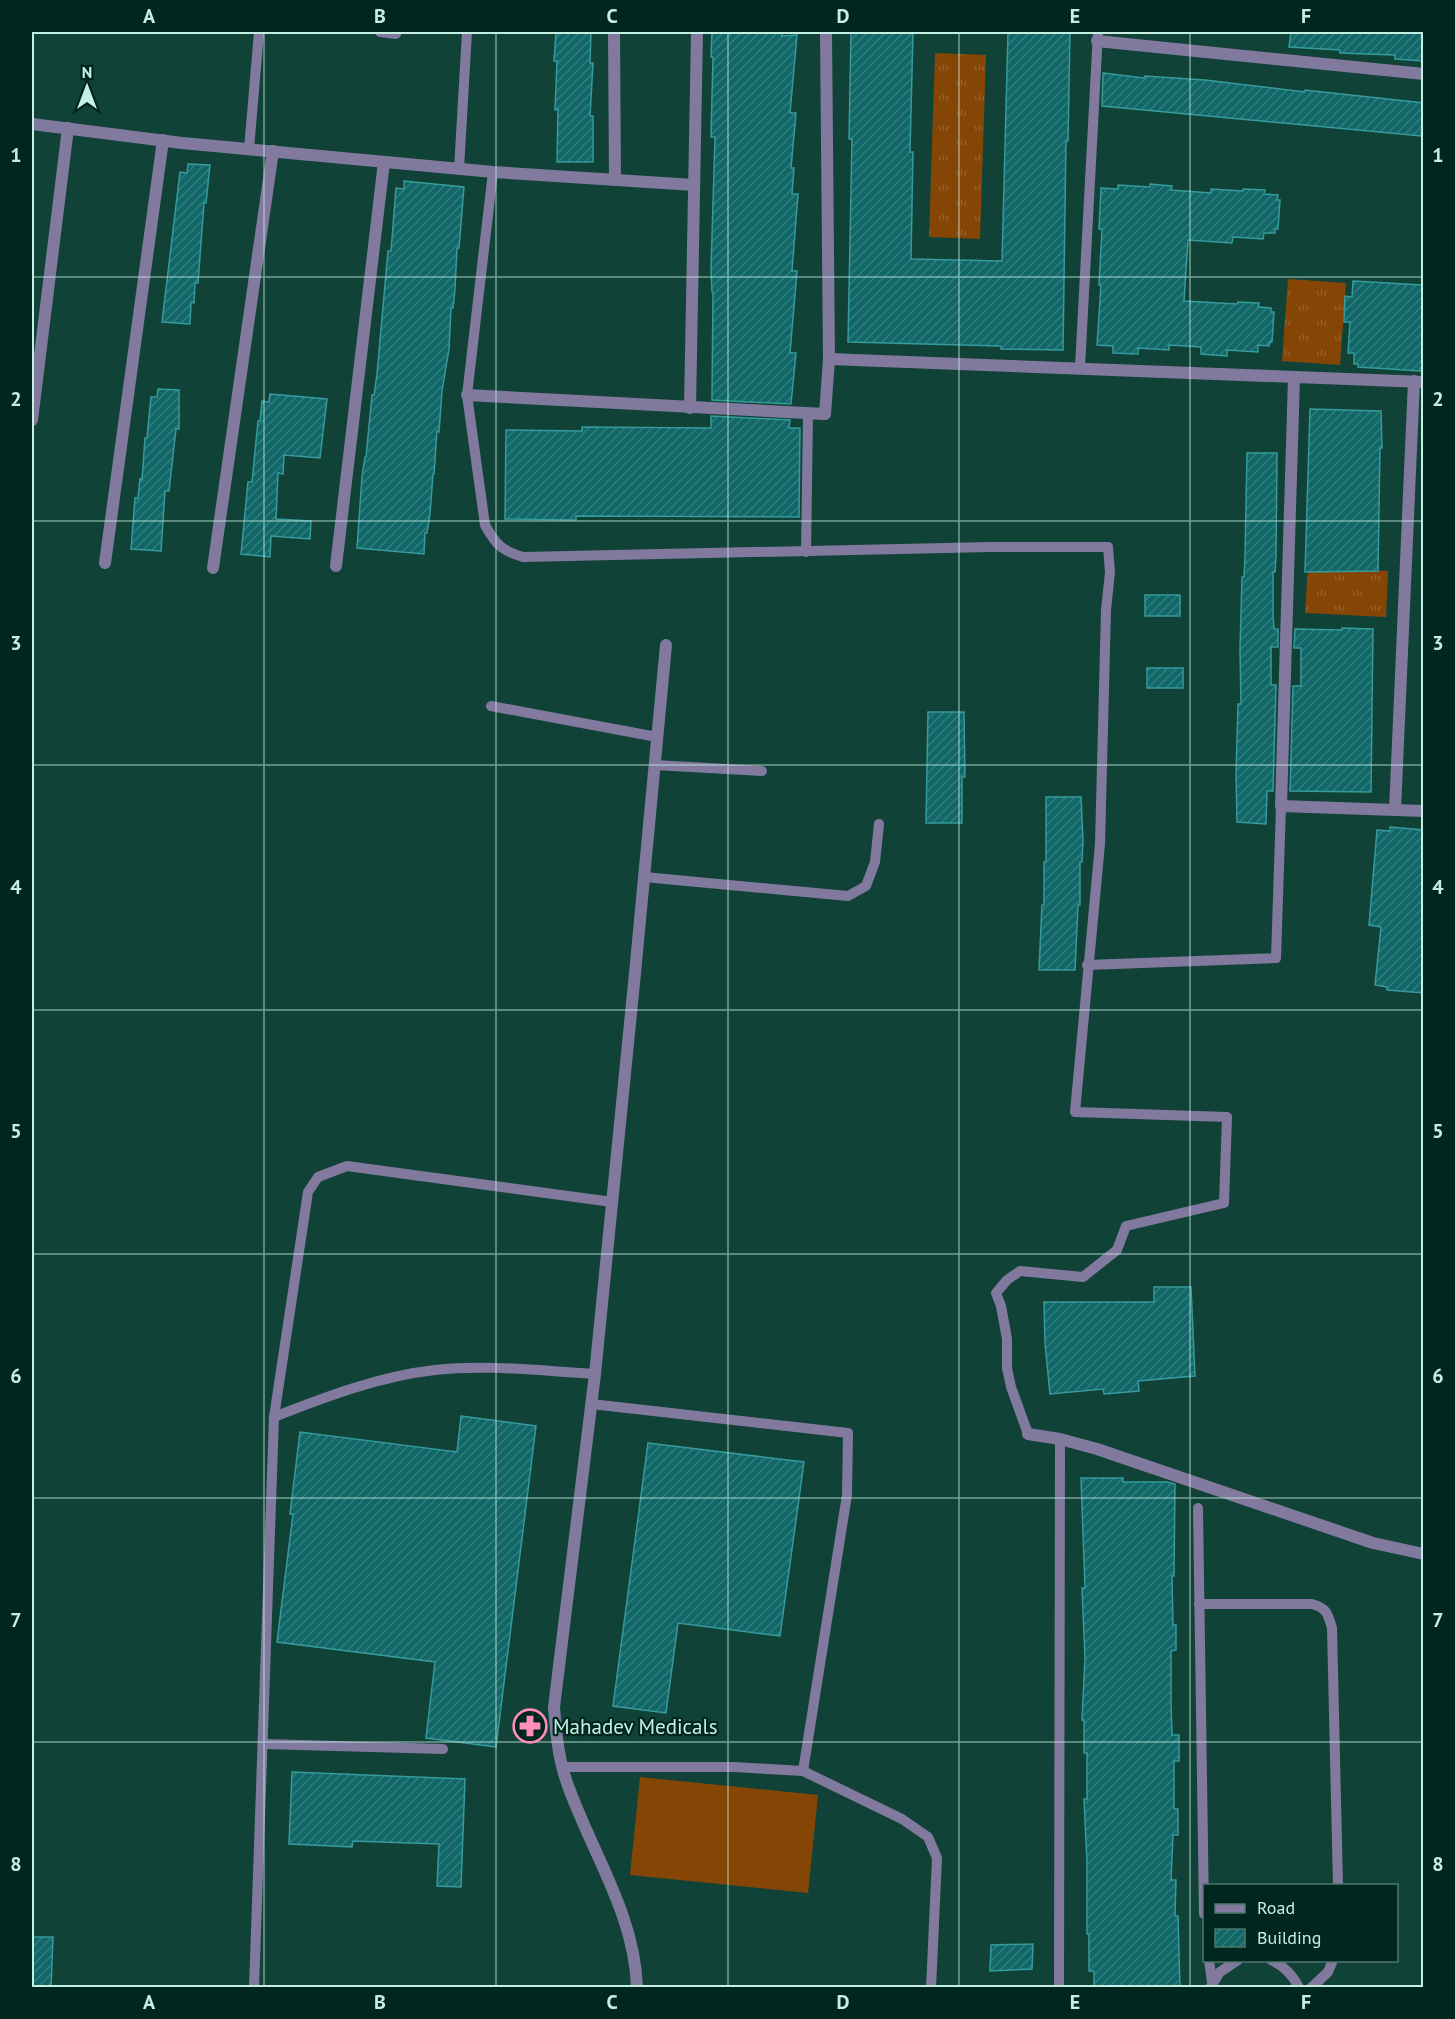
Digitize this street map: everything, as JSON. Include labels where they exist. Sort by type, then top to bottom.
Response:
[{"type":"street","points":[[614,32],[615,180]]},
{"type":"street","points":[[690,408],[697,32]]},
{"type":"street","points":[[467,395],[825,414],[829,359],[826,32]]},
{"type":"street","points":[[1098,36],[1424,74]]},
{"type":"street","points":[[32,124],[249,149],[459,169],[694,185]]},
{"type":"street","points":[[32,420],[68,129]]},
{"type":"street","points":[[105,563],[164,140]]},
{"type":"street","points":[[213,568],[273,151]]},
{"type":"street","points":[[336,566],[384,162]]},
{"type":"street","points":[[829,359],[1419,382],[1395,810]]},
{"type":"street","points":[[1294,378],[1281,806],[1424,811]]},
{"type":"street","points":[[638,1988],[628,1929],[562,1767],[557,1746],[555,1707],[595,1374],[666,645]]},
{"type":"street","points":[[1028,1434],[1060,1439],[1097,1449],[1373,1544],[1424,1554]]},
{"type":"lane","points":[[249,149],[259,32]]},
{"type":"lane","points":[[380,32],[396,34],[397,32]]},
{"type":"lane","points":[[459,169],[467,32]]},
{"type":"lane","points":[[1080,367],[1098,36]]},
{"type":"lane","points":[[493,172],[467,395],[485,525],[494,541],[504,551],[523,557],[1108,548],[1110,572],[1106,610],[1100,844],[1075,1112],[1227,1117],[1224,1203],[1126,1226],[1117,1251],[1083,1277],[1020,1271],[1007,1280],[996,1293],[1001,1306],[1011,1387],[1028,1434]]},
{"type":"lane","points":[[806,552],[808,414]]},
{"type":"lane","points":[[491,705],[657,737]]},
{"type":"lane","points":[[654,765],[762,771]]},
{"type":"lane","points":[[1087,965],[1276,958],[1281,806]]},
{"type":"lane","points":[[644,877],[848,896],[866,886],[876,862],[879,824]]},
{"type":"lane","points":[[254,1988],[274,1417],[308,1192],[318,1177],[347,1166],[612,1202]]},
{"type":"lane","points":[[274,1417],[326,1396],[376,1382],[435,1370],[507,1368],[595,1374]]},
{"type":"lane","points":[[591,1404],[848,1433],[847,1495],[803,1771]]},
{"type":"lane","points":[[1059,1988],[1060,1439]]},
{"type":"lane","points":[[1198,1508],[1204,1884]]},
{"type":"lane","points":[[1199,1604],[1312,1604],[1323,1607],[1328,1612],[1332,1628],[1338,1884]]},
{"type":"lane","points":[[264,1744],[443,1749]]},
{"type":"lane","points":[[562,1767],[711,1767],[803,1771],[902,1819],[928,1837],[937,1858],[931,1988]]},
{"type":"lane","points":[[1209,1962],[1211,1985]]},
{"type":"lane","points":[[1211,1985],[1220,1972],[1235,1962]]},
{"type":"lane","points":[[1275,1962],[1292,1975],[1299,1988]]},
{"type":"lane","points":[[1311,1988],[1328,1972],[1332,1962]]},
{"type":"green space","points":[[935,53],[986,55],[980,239],[929,237]]},
{"type":"green space","points":[[1288,279],[1346,283],[1340,365],[1282,361]]},
{"type":"green space","points":[[1308,567],[1388,571],[1386,617],[1305,613]]},
{"type":"green space","points":[[640,1777],[818,1795],[808,1893],[630,1875]]},
{"type":"building","points":[[556,32],[591,32],[590,63],[593,63],[590,116],[593,116],[593,162],[557,162],[558,109],[555,110],[557,61],[554,61]]},
{"type":"building","points":[[712,32],[782,32],[782,36],[797,35],[790,113],[796,113],[791,168],[794,168],[792,194],[798,194],[792,271],[797,271],[790,353],[796,353],[791,404],[712,400],[713,292],[711,269],[715,137],[711,137]]},
{"type":"building","points":[[851,32],[913,32],[910,152],[913,152],[911,259],[1002,261],[1008,32],[1070,32],[1063,350],[848,342],[852,139],[849,139]]},
{"type":"building","points":[[1291,32],[1424,32],[1424,61],[1395,59],[1395,55],[1340,53],[1340,50],[1289,47]]},
{"type":"building","points":[[1103,73],[1144,78],[1145,76],[1205,80],[1424,103],[1421,136],[1102,106]]},
{"type":"building","points":[[188,164],[210,165],[206,203],[204,203],[198,283],[195,283],[194,303],[191,302],[190,324],[162,322],[180,172],[187,173]]},
{"type":"building","points":[[404,181],[464,187],[449,349],[442,391],[439,432],[437,431],[424,554],[357,548],[362,477],[372,395],[374,395],[377,374],[396,188],[404,189]]},
{"type":"building","points":[[1150,184],[1172,186],[1171,190],[1211,193],[1211,189],[1265,190],[1264,194],[1278,195],[1277,200],[1280,200],[1278,229],[1275,229],[1275,233],[1264,233],[1263,239],[1233,237],[1232,243],[1188,240],[1184,301],[1259,303],[1258,307],[1271,308],[1271,312],[1274,312],[1272,342],[1269,346],[1258,345],[1258,352],[1227,350],[1227,356],[1201,354],[1201,347],[1169,345],[1169,350],[1138,348],[1138,354],[1113,353],[1113,346],[1097,345],[1101,285],[1099,285],[1102,229],[1099,229],[1101,188],[1118,189],[1118,185],[1150,187]]},
{"type":"building","points":[[1353,281],[1422,285],[1424,368],[1420,368],[1420,371],[1358,367],[1358,364],[1354,364],[1354,353],[1348,353],[1350,322],[1344,322],[1345,296],[1352,297]]},
{"type":"building","points":[[158,389],[179,390],[179,429],[176,429],[169,491],[165,491],[161,551],[131,549],[135,498],[138,498],[140,479],[142,480],[151,397],[157,397]]},
{"type":"building","points":[[270,394],[327,399],[320,458],[284,455],[283,474],[278,473],[276,519],[311,521],[310,539],[271,536],[270,557],[241,554],[248,482],[252,482],[258,421],[260,421],[262,401],[269,402]]},
{"type":"building","points":[[1310,409],[1381,411],[1378,571],[1305,572]]},
{"type":"building","points":[[711,416],[790,420],[789,428],[800,428],[799,517],[576,516],[576,520],[505,519],[506,430],[582,431],[582,427],[711,428]]},
{"type":"building","points":[[1247,453],[1277,453],[1273,615],[1274,629],[1278,629],[1278,647],[1271,647],[1271,685],[1276,685],[1273,791],[1267,791],[1266,824],[1237,822],[1236,774],[1238,704],[1241,704],[1240,650]]},
{"type":"building","points":[[1145,595],[1180,595],[1180,616],[1145,616]]},
{"type":"building","points":[[1342,628],[1373,629],[1371,792],[1290,791],[1293,686],[1301,686],[1301,648],[1294,648],[1295,629],[1342,630]]},
{"type":"building","points":[[1147,668],[1183,668],[1183,688],[1147,688]]},
{"type":"building","points":[[928,712],[964,712],[965,777],[962,777],[962,823],[926,823]]},
{"type":"building","points":[[1046,797],[1081,797],[1083,840],[1075,970],[1039,970],[1042,905],[1044,905],[1044,862],[1046,862]]},
{"type":"building","points":[[1390,827],[1424,830],[1424,993],[1387,990],[1387,987],[1375,985],[1381,927],[1369,925],[1377,830],[1390,831]]},
{"type":"building","points":[[1154,1287],[1191,1287],[1195,1376],[1138,1381],[1139,1391],[1104,1394],[1103,1389],[1050,1394],[1044,1302],[1154,1302]]},
{"type":"building","points":[[461,1416],[536,1426],[496,1747],[426,1738],[435,1662],[277,1642],[293,1514],[290,1514],[300,1432],[457,1452]]},
{"type":"building","points":[[648,1443],[804,1462],[780,1636],[678,1623],[666,1713],[613,1706]]},
{"type":"building","points":[[1081,1478],[1123,1478],[1123,1482],[1175,1484],[1174,1576],[1172,1576],[1176,1650],[1171,1651],[1171,1701],[1172,1735],[1179,1735],[1179,1761],[1174,1761],[1174,1809],[1178,1809],[1178,1835],[1173,1835],[1171,1880],[1176,1880],[1175,1916],[1178,1916],[1180,1988],[1094,1988],[1094,1971],[1089,1971],[1084,1799],[1087,1799],[1087,1753],[1084,1753],[1084,1720],[1082,1720],[1085,1658],[1082,1588],[1085,1588]]},
{"type":"building","points":[[292,1772],[465,1779],[461,1887],[437,1886],[439,1844],[353,1841],[352,1847],[289,1844]]},
{"type":"building","points":[[32,1937],[53,1937],[51,1988],[32,1988]]},
{"type":"building","points":[[1033,1944],[1032,1969],[990,1971],[991,1945]]},
{"type":"place","name":"Mahadev Medicals","points":[[530,1726]]}]
